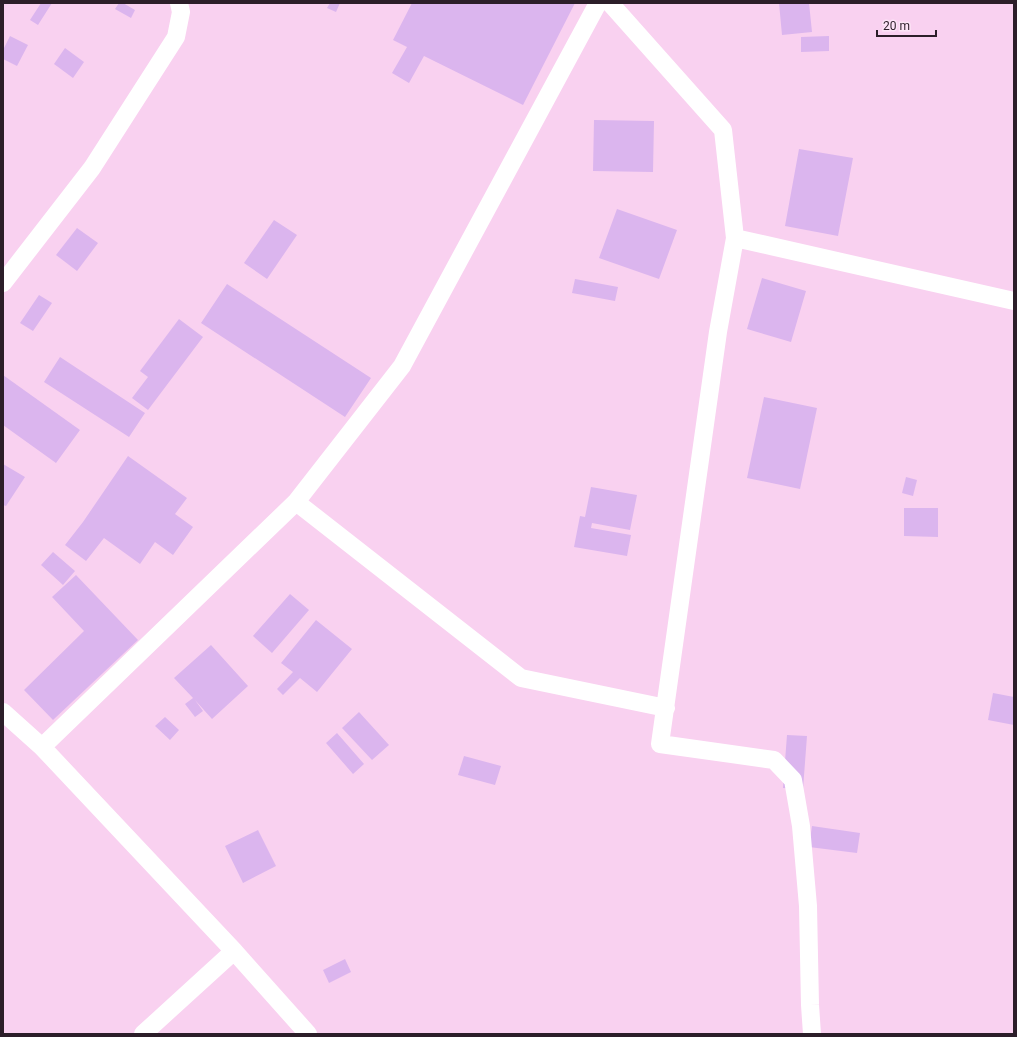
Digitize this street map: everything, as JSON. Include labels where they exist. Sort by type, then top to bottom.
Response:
[{"type":"street","points":[[3,283],[92,168],[176,37],[181,12],[179,3]]},
{"type":"street","points":[[42,747],[296,502],[402,366],[598,3]]},
{"type":"street","points":[[610,3],[723,130],[735,238],[718,332],[660,744],[774,760],[793,780],[801,826],[808,906],[812,1034]]},
{"type":"street","points":[[735,238],[1014,300]]},
{"type":"street","points":[[296,502],[521,678],[666,708]]},
{"type":"street","points":[[3,712],[42,747],[234,951],[308,1034]]},
{"type":"street","points":[[143,1034],[234,951]]},
{"type":"building","points":[[41,3],[52,3],[38,25],[30,20]]},
{"type":"building","points":[[119,3],[123,3],[135,10],[131,18],[115,9]]},
{"type":"building","points":[[330,3],[340,3],[336,12],[327,8]]},
{"type":"building","points":[[412,3],[575,3],[523,105],[424,56],[409,83],[392,73],[407,47],[393,40]]},
{"type":"building","points":[[779,3],[809,3],[812,32],[782,35]]},
{"type":"building","points":[[10,36],[28,45],[17,66],[3,59],[3,50]]},
{"type":"building","points":[[829,36],[829,51],[801,52],[801,37]]},
{"type":"building","points":[[65,48],[84,62],[73,78],[54,64]]},
{"type":"building","points":[[594,120],[654,121],[653,172],[593,171]]},
{"type":"building","points":[[799,149],[853,158],[838,236],[785,226]]},
{"type":"building","points":[[617,209],[677,230],[659,279],[599,258]]},
{"type":"building","points":[[274,220],[297,235],[267,279],[244,263]]},
{"type":"building","points":[[77,228],[98,243],[77,271],[56,255]]},
{"type":"building","points":[[762,278],[806,291],[791,342],[747,329]]},
{"type":"building","points":[[575,279],[618,287],[615,301],[572,293]]},
{"type":"building","points":[[227,284],[371,378],[345,417],[201,323]]},
{"type":"building","points":[[39,295],[52,303],[33,331],[20,323]]},
{"type":"building","points":[[179,319],[203,337],[148,410],[132,398],[148,377],[140,371]]},
{"type":"building","points":[[60,357],[145,413],[129,437],[44,382]]},
{"type":"building","points":[[3,375],[80,430],[56,463],[3,425]]},
{"type":"building","points":[[764,397],[817,408],[800,489],[747,478]]},
{"type":"building","points":[[128,456],[187,498],[175,514],[193,527],[173,555],[155,542],[140,564],[104,538],[86,561],[65,545],[83,522]]},
{"type":"building","points":[[3,464],[25,477],[6,506],[3,505]]},
{"type":"building","points":[[906,477],[917,480],[913,496],[902,493]]},
{"type":"building","points":[[591,487],[637,495],[630,530],[592,523],[591,528],[631,535],[627,556],[574,547],[580,516],[585,517]]},
{"type":"building","points":[[904,508],[938,508],[938,537],[904,536]]},
{"type":"building","points":[[53,552],[75,571],[63,585],[41,565]]},
{"type":"building","points":[[76,575],[138,640],[53,720],[24,690],[84,631],[52,597]]},
{"type":"building","points":[[290,594],[309,610],[272,653],[253,636]]},
{"type":"building","points":[[316,620],[352,649],[317,692],[300,678],[283,695],[277,689],[293,672],[281,663]]},
{"type":"building","points":[[211,645],[248,686],[212,719],[195,700],[203,711],[195,717],[185,704],[193,698],[174,678]]},
{"type":"building","points":[[993,693],[1014,697],[1014,725],[988,720]]},
{"type":"building","points":[[359,712],[389,745],[372,760],[342,728]]},
{"type":"building","points":[[165,717],[179,730],[170,740],[155,726]]},
{"type":"building","points":[[337,733],[364,764],[353,774],[326,743]]},
{"type":"building","points":[[787,735],[807,736],[803,789],[783,788]]},
{"type":"building","points":[[464,756],[501,766],[495,785],[458,775]]},
{"type":"building","points":[[812,826],[860,833],[857,853],[809,847]]},
{"type":"building","points":[[258,830],[276,866],[243,883],[225,846]]},
{"type":"building","points":[[345,959],[351,972],[329,983],[323,970]]}]
